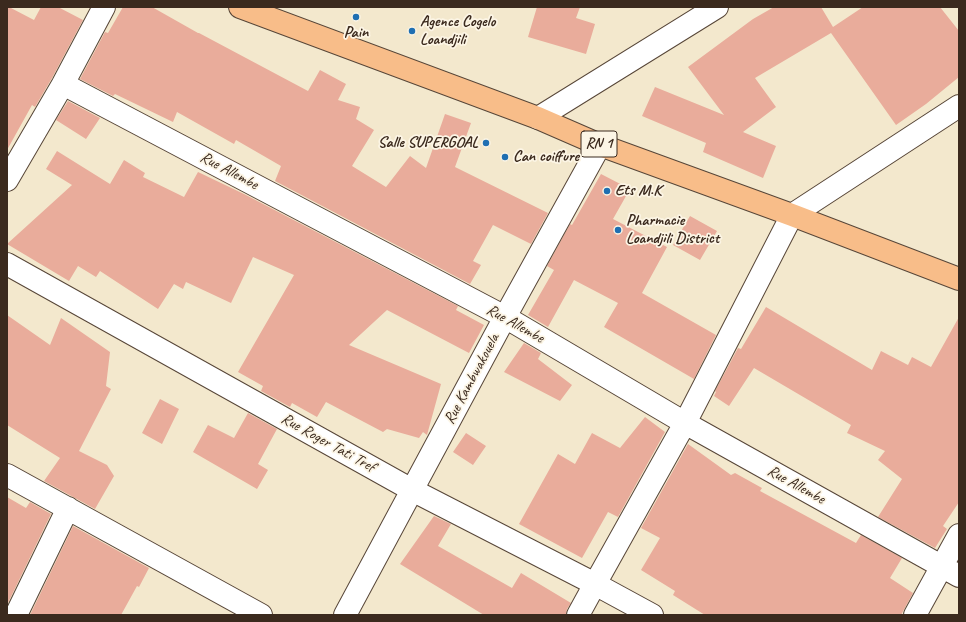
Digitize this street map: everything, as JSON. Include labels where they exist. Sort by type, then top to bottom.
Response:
[{"type":"highway","name":"RN 1","points":[[240,7],[538,118],[600,145],[792,215],[959,279]]},
{"type":"street","points":[[7,180],[63,84],[104,7]]},
{"type":"street","points":[[538,118],[717,7]]},
{"type":"street","name":"Rue Allembe","points":[[63,84],[505,317],[685,423],[950,572]]},
{"type":"street","points":[[578,615],[685,423],[792,215],[959,106]]},
{"type":"street","name":"Rue Kambwakouela","points":[[345,615],[505,317],[600,145]]},
{"type":"street","name":"Rue Roger Tati Tref","points":[[7,264],[412,490],[652,615]]},
{"type":"street","points":[[7,474],[261,615]]},
{"type":"street","points":[[16,615],[68,508]]},
{"type":"street","points":[[915,615],[950,572],[959,535]]},
{"type":"building","points":[[7,7],[34,20],[41,7],[58,7],[83,20],[52,78],[35,107],[32,105],[7,150]]},
{"type":"building","points":[[123,7],[152,7],[308,91],[320,70],[346,84],[338,100],[360,107],[356,119],[374,130],[352,166],[386,187],[410,156],[426,168],[445,114],[471,123],[455,167],[548,213],[531,244],[493,225],[473,261],[481,265],[470,284],[275,181],[281,166],[236,140],[234,144],[177,112],[173,122],[115,94],[113,96],[80,79],[105,32],[108,33]]},
{"type":"building","points":[[537,7],[580,7],[576,18],[595,24],[586,54],[528,37]]},
{"type":"building","points":[[774,7],[821,7],[833,27],[863,7],[940,7],[959,31],[959,77],[926,104],[896,125],[831,33],[755,78],[776,107],[743,132],[776,146],[763,178],[703,152],[706,143],[642,116],[655,87],[724,115],[688,67],[753,19]]},
{"type":"building","points":[[68,101],[100,118],[86,139],[56,120]]},
{"type":"building","points":[[57,151],[110,184],[124,160],[145,173],[143,177],[184,197],[198,172],[244,194],[458,306],[456,310],[484,325],[469,353],[387,310],[349,345],[441,384],[427,435],[423,432],[419,438],[387,429],[383,432],[326,402],[317,417],[292,403],[290,407],[261,391],[263,386],[238,372],[294,275],[253,257],[231,303],[186,282],[183,289],[174,284],[158,309],[100,271],[96,277],[78,266],[69,281],[7,244],[72,185],[46,169]]},
{"type":"building","points":[[601,174],[630,189],[613,219],[667,247],[642,293],[716,335],[694,379],[604,327],[618,303],[574,280],[548,327],[528,315],[554,270],[547,266],[570,224],[572,225]]},
{"type":"building","points":[[690,216],[717,231],[700,260],[673,245]]},
{"type":"building","points":[[766,307],[872,370],[881,351],[908,365],[912,357],[931,367],[959,317],[959,502],[943,526],[947,529],[935,548],[878,517],[902,479],[878,460],[885,451],[847,433],[851,425],[754,368],[729,406],[714,396],[715,391],[738,348],[741,349]]},
{"type":"building","points":[[7,315],[50,345],[61,318],[110,352],[106,386],[111,389],[79,451],[107,465],[114,476],[95,509],[44,481],[60,458],[7,425]]},
{"type":"building","points":[[524,343],[541,353],[538,359],[572,385],[560,401],[504,372]]},
{"type":"building","points":[[160,399],[179,409],[162,444],[142,433]]},
{"type":"building","points":[[248,413],[277,429],[258,464],[268,470],[257,489],[193,452],[208,425],[234,438]]},
{"type":"building","points":[[645,417],[665,432],[618,517],[608,512],[582,558],[519,524],[558,454],[575,464],[592,433],[620,448]]},
{"type":"building","points":[[466,433],[486,446],[473,465],[453,452]]},
{"type":"building","points":[[688,444],[731,475],[735,473],[762,488],[760,491],[856,543],[861,535],[902,558],[890,578],[913,593],[901,615],[705,615],[673,595],[675,591],[641,570],[660,538],[641,528]]},
{"type":"building","points":[[7,497],[26,508],[30,502],[51,514],[7,605]]},
{"type":"building","points":[[434,516],[451,524],[438,546],[512,588],[521,573],[571,603],[567,609],[566,615],[484,615],[400,564]]},
{"type":"building","points":[[73,526],[149,568],[121,615],[30,615]]},
{"type":"place","name":"Pain","points":[[356,17]]},
{"type":"place","name":"Agence Cogelo Loandjili","points":[[412,31]]},
{"type":"place","name":"Salle SUPERGOAL","points":[[486,143]]},
{"type":"place","name":"Can coiffure","points":[[505,157]]},
{"type":"place","name":"Ets M.K","points":[[607,191]]},
{"type":"place","name":"Pharmacie Loandjili District","points":[[618,230]]}]
